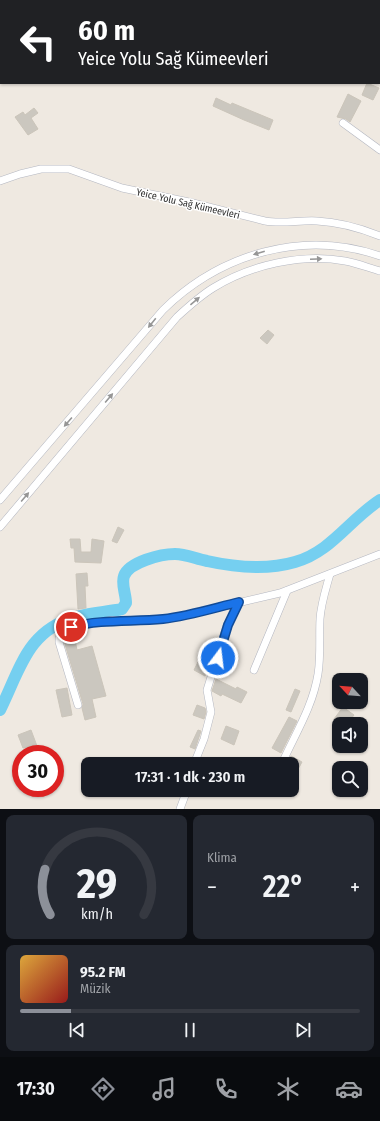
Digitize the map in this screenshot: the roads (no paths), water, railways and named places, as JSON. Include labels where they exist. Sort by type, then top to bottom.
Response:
[{"type":"street","points":[[343,123],[380,150]]},
{"type":"street","name":"Yeice Yolu Sağ Kümeevleri","points":[[0,182],[20,174],[41,169],[69,169],[122,188],[189,202],[265,222],[277,223],[317,221],[353,226],[380,236]]},
{"type":"street","points":[[0,500],[163,310],[176,297],[202,279],[226,265],[251,255],[292,245],[309,244],[337,246],[380,256]]},
{"type":"street","points":[[0,527],[178,317],[212,288],[251,270],[284,262],[312,259],[347,261],[380,272]]},
{"type":"street","points":[[78,705],[59,645],[59,638],[64,630],[71,627],[99,622],[125,620],[141,621],[178,617],[288,591],[380,554]]},
{"type":"street","points":[[285,757],[308,710],[316,686],[320,663],[320,617],[330,574]]},
{"type":"street","points":[[254,670],[288,591]]},
{"type":"street","points":[[197,757],[204,739],[211,712],[207,690],[228,625],[239,602]]},
{"type":"street","points":[[180,809],[184,797]]},
{"type":"waterway","points":[[0,710],[27,653],[46,631],[59,623],[76,617],[122,609],[126,603],[123,582],[124,576],[127,571],[139,563],[154,557],[175,554],[217,563],[251,567],[274,566],[295,562],[308,557],[330,543],[380,500]]}]
